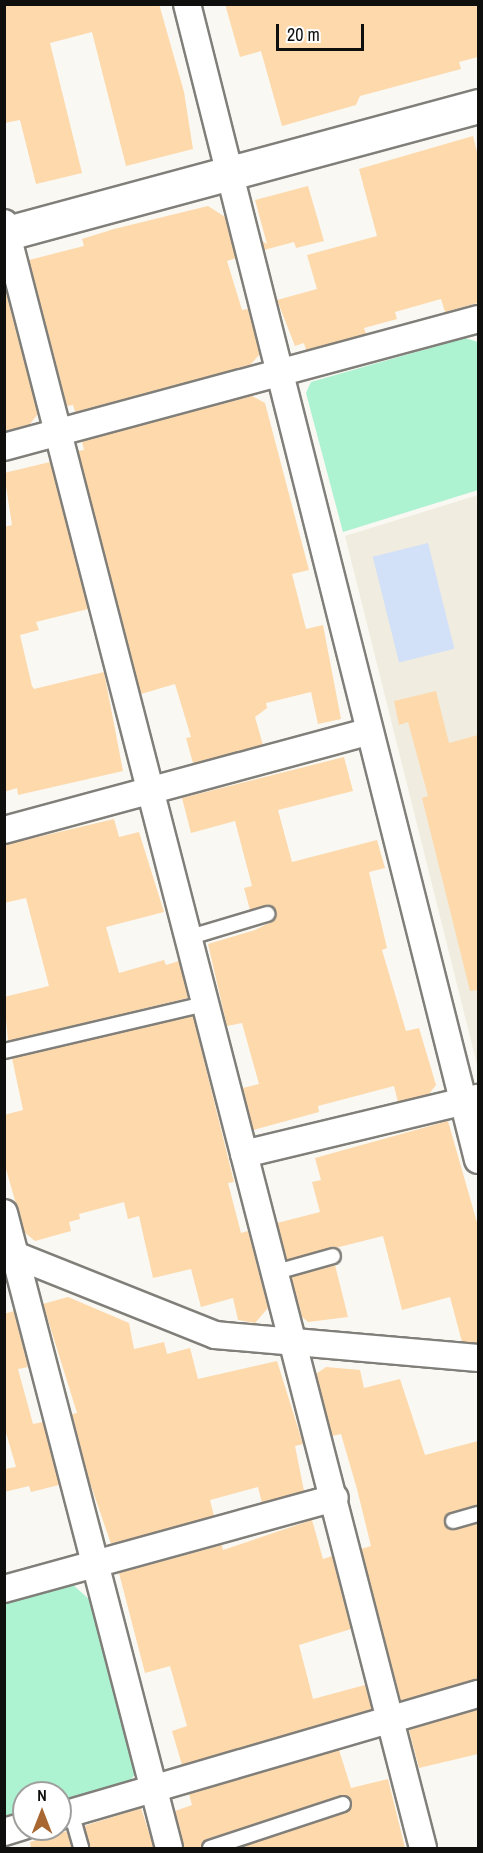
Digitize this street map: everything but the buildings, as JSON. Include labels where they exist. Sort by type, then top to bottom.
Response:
[{"type":"street","points":[[187,4],[226,174],[368,732],[471,1100],[478,1160]]},
{"type":"street","points":[[423,1848],[296,1343],[148,791],[59,434],[5,230],[226,174],[478,106]]},
{"type":"street","points":[[4,447],[478,320]]},
{"type":"street","points":[[4,830],[368,732]]},
{"type":"street","points":[[244,1154],[471,1100]]},
{"type":"street","points":[[4,1213],[10,1253],[95,1563],[169,1848]]},
{"type":"street","points":[[10,1253],[215,1335],[478,1358]]},
{"type":"street","points":[[4,1589],[335,1498]]},
{"type":"street","points":[[72,1812],[478,1694]]},
{"type":"lane","points":[[187,938],[267,914]]},
{"type":"lane","points":[[4,1051],[204,1004]]},
{"type":"lane","points":[[276,1272],[333,1256]]},
{"type":"lane","points":[[453,1521],[478,1514]]},
{"type":"lane","points":[[210,1848],[344,1804]]},
{"type":"lane","points":[[72,1828],[81,1848]]},
{"type":"shaded area","points":[[478,495],[478,1069],[345,536]]},
{"type":"green space","points":[[465,338],[478,342],[478,490],[343,532],[306,393],[311,382]]},
{"type":"green space","points":[[71,1583],[91,1601],[136,1772],[128,1785],[72,1801],[72,1781],[12,1781],[12,1819],[5,1821],[5,1600]]},
{"type":"water","points":[[428,543],[454,649],[399,663],[373,557]]}]
